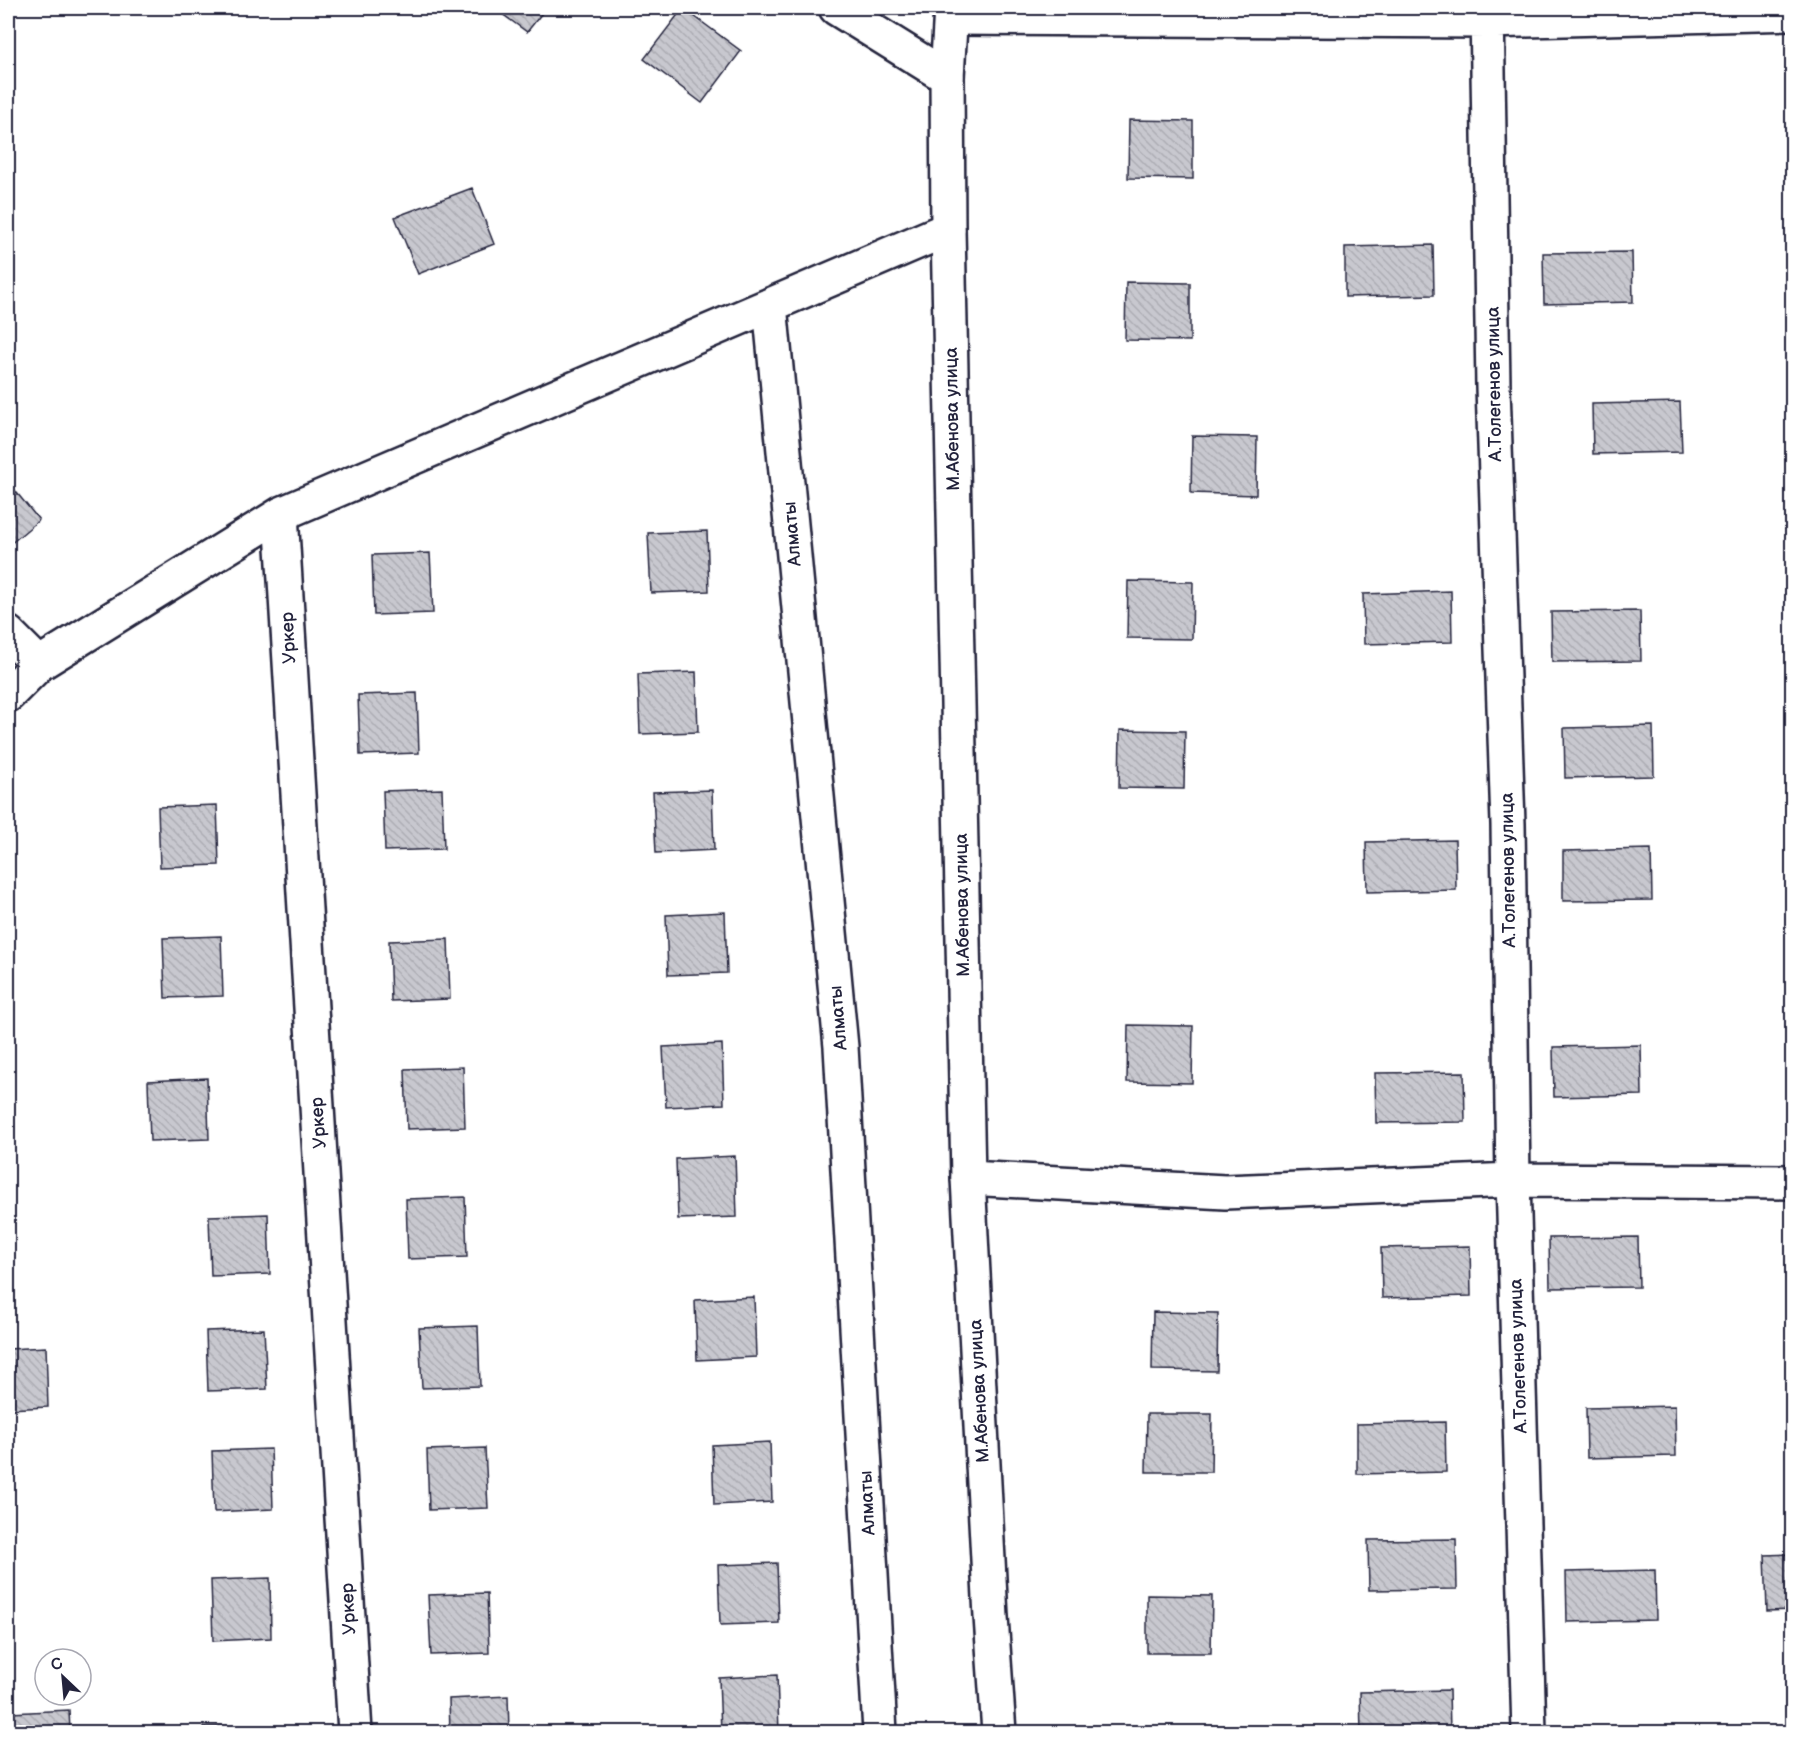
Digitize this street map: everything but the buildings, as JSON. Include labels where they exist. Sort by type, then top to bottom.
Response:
[{"type":"street","points":[[836,8],[947,77]]},
{"type":"street","points":[[951,13],[1792,13]]},
{"type":"street","name":"М.Абенова улица","points":[[951,13],[947,77],[948,229],[968,1178],[999,1732]]},
{"type":"street","name":"А.Толегенов улица","points":[[1487,14],[1493,387],[1508,824],[1513,1180],[1528,1732]]},
{"type":"street","points":[[8,695],[39,664],[281,514],[948,229]]},
{"type":"street","name":"Алматы","points":[[770,305],[841,1047],[880,1732]]},
{"type":"street","name":"Уркер","points":[[281,514],[355,1732]]},
{"type":"street","points":[[8,633],[39,664]]},
{"type":"street","points":[[968,1178],[1225,1192],[1513,1180],[1792,1182]]}]
